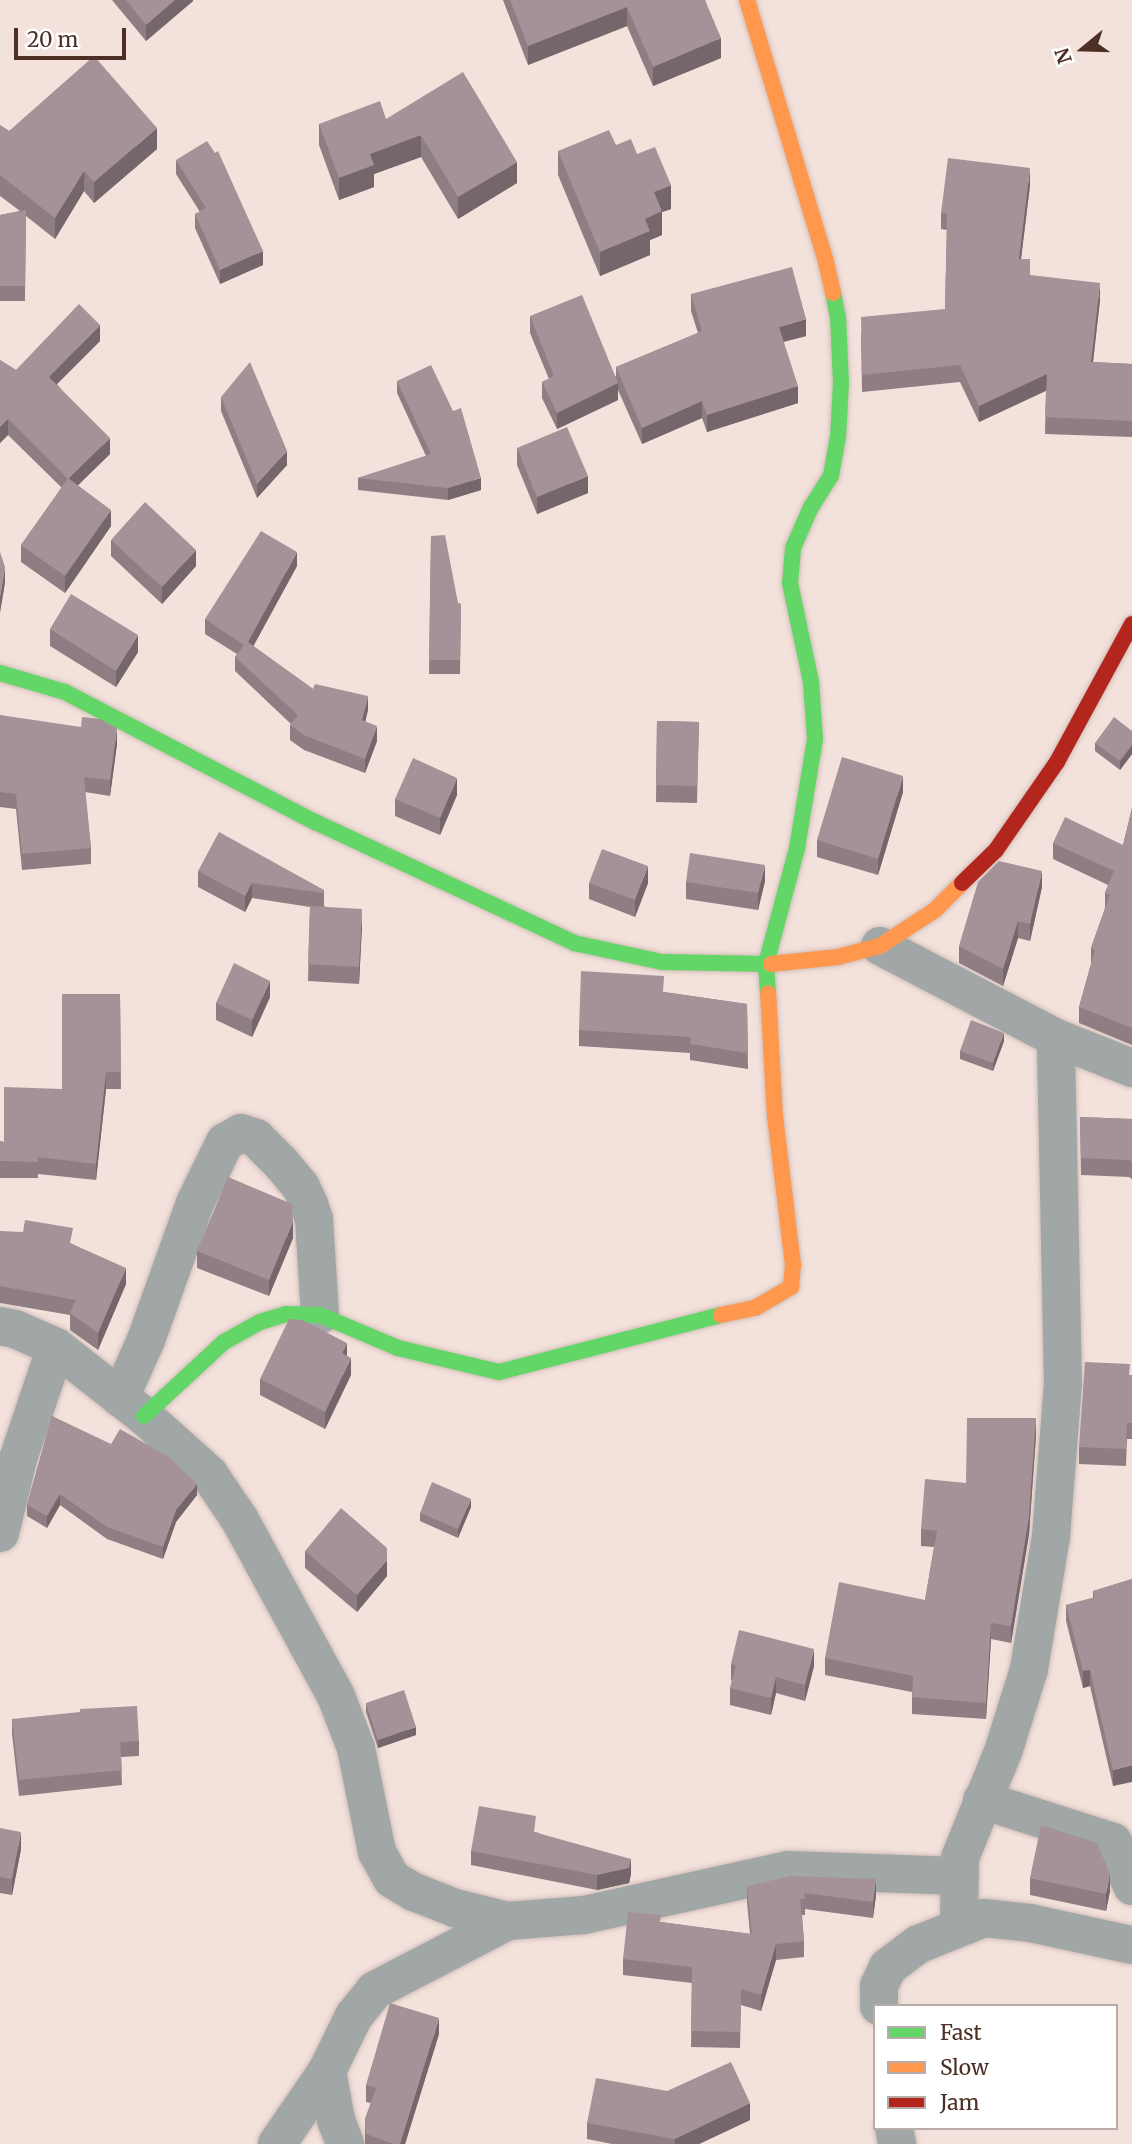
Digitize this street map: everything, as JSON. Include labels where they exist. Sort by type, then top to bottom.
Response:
[{"type":"street","points":[[132,1407],[224,1342],[260,1322],[286,1314],[320,1315],[398,1349],[499,1373],[675,1325],[754,1308],[775,1299],[790,1286],[793,1265],[775,1117],[766,964],[797,848],[814,739],[811,682],[790,583],[793,548],[810,509],[831,476],[838,438],[841,383],[838,318],[825,258],[747,0]]},
{"type":"street","points":[[0,673],[65,692],[315,822],[574,943],[662,962],[766,964],[838,957],[880,946],[935,910],[996,850],[1057,762],[1132,624]]},
{"type":"street","points":[[880,946],[1056,1038],[1132,1068]]},
{"type":"street","points":[[959,1926],[960,1858],[1004,1749],[1029,1669],[1051,1535],[1063,1384],[1056,1038]]},
{"type":"street","points":[[132,1407],[146,1340],[195,1203],[225,1142],[241,1133],[256,1138],[281,1163],[301,1187],[309,1204],[314,1219],[320,1315]]},
{"type":"street","points":[[0,1326],[15,1329],[56,1347],[132,1407],[209,1474],[240,1520],[336,1696],[356,1748],[377,1852],[392,1880],[455,1908],[508,1921],[584,1915],[789,1870],[959,1876]]},
{"type":"street","points":[[0,1533],[18,1459],[56,1347]]},
{"type":"street","points":[[982,1800],[1113,1842],[1132,1886]]},
{"type":"street","points":[[879,2004],[879,1986],[888,1967],[919,1944],[984,1918],[1030,1923],[1132,1945]]},
{"type":"street","points":[[277,2144],[327,2071],[354,2016],[375,1990],[508,1921]]},
{"type":"street","points":[[327,2071],[336,2120],[345,2144]]},
{"type":"building","points":[[126,0],[175,0],[146,25]]},
{"type":"building","points":[[510,0],[705,0],[721,38],[653,67],[627,7],[528,46]]},
{"type":"building","points":[[94,56],[157,128],[94,182],[84,171],[55,218],[0,175],[0,125],[9,131]]},
{"type":"building","points":[[463,72],[517,162],[458,197],[421,135],[370,154],[374,165],[339,178],[319,124],[380,101],[386,119]]},
{"type":"building","points":[[609,130],[616,145],[631,139],[637,154],[655,147],[671,185],[654,192],[662,211],[645,219],[650,231],[600,252],[558,151]]},
{"type":"building","points":[[207,141],[215,153],[218,151],[263,251],[220,270],[195,214],[206,208],[176,160]]},
{"type":"building","points":[[948,158],[1030,168],[1019,259],[1030,259],[1030,275],[1100,283],[1091,362],[1132,364],[1132,421],[1045,417],[1047,374],[979,406],[960,365],[862,375],[861,317],[945,309],[947,214],[941,213]]},
{"type":"building","points":[[26,210],[25,286],[0,286],[0,215]]},
{"type":"building","points":[[792,267],[806,319],[779,327],[798,386],[707,415],[702,401],[642,428],[616,367],[702,331],[691,294]]},
{"type":"building","points":[[582,295],[618,383],[557,413],[542,382],[554,376],[530,316]]},
{"type":"building","points":[[79,304],[100,325],[49,377],[110,438],[68,479],[8,419],[0,427],[0,360],[16,370]]},
{"type":"building","points":[[250,362],[287,451],[257,484],[221,397]]},
{"type":"building","points":[[431,365],[453,411],[461,408],[481,478],[448,488],[358,478],[431,454],[397,381]]},
{"type":"building","points":[[567,427],[588,476],[537,497],[517,448]]},
{"type":"building","points":[[68,478],[111,510],[65,576],[21,545]]},
{"type":"building","points":[[145,502],[196,550],[162,587],[111,540]]},
{"type":"building","points":[[261,531],[297,552],[248,642],[313,689],[315,684],[368,696],[362,720],[377,726],[365,759],[304,735],[290,725],[298,715],[235,657],[244,645],[205,619]]},
{"type":"building","points":[[445,535],[458,603],[461,604],[460,660],[429,660],[431,536]]},
{"type":"building","points":[[0,552],[5,567],[0,597]]},
{"type":"building","points":[[71,594],[138,635],[116,671],[50,629]]},
{"type":"building","points":[[0,715],[81,727],[82,717],[100,719],[117,728],[110,780],[84,777],[91,848],[22,854],[16,794],[0,792]]},
{"type":"building","points":[[1114,717],[1132,731],[1132,745],[1120,761],[1095,743]]},
{"type":"building","points":[[657,721],[699,722],[697,786],[656,785]]},
{"type":"building","points":[[842,757],[903,776],[878,859],[817,840]]},
{"type":"building","points":[[413,758],[457,778],[440,818],[395,799]]},
{"type":"building","points":[[1132,808],[1132,1028],[1079,1007],[1095,950],[1091,948],[1110,895],[1105,893],[1114,871],[1053,843],[1065,817],[1123,845]]},
{"type":"building","points":[[219,832],[324,890],[323,893],[252,883],[245,896],[198,871]]},
{"type":"building","points":[[602,849],[648,866],[635,900],[589,883]]},
{"type":"building","points":[[690,853],[765,865],[758,893],[686,882]]},
{"type":"building","points":[[999,861],[1042,871],[1030,924],[1018,921],[1003,969],[959,946],[978,882]]},
{"type":"building","points":[[310,906],[362,909],[359,967],[308,964]]},
{"type":"building","points":[[234,963],[270,981],[252,1020],[216,1003]]},
{"type":"building","points":[[581,971],[664,976],[663,992],[747,1004],[748,1053],[690,1044],[691,1037],[579,1030]]},
{"type":"building","points":[[62,994],[120,994],[121,1072],[106,1072],[96,1164],[38,1157],[38,1162],[0,1161],[0,1141],[4,1142],[4,1087],[62,1089]]},
{"type":"building","points":[[971,1020],[1004,1033],[993,1063],[960,1051]]},
{"type":"building","points":[[1080,1117],[1132,1119],[1132,1162],[1081,1158]]},
{"type":"building","points":[[228,1177],[292,1204],[293,1221],[269,1280],[197,1251]]},
{"type":"building","points":[[25,1220],[73,1228],[70,1243],[126,1268],[98,1333],[70,1313],[76,1300],[0,1286],[0,1231],[23,1232]]},
{"type":"building","points":[[289,1319],[302,1320],[347,1343],[342,1353],[351,1358],[325,1412],[260,1379]]},
{"type":"building","points":[[1085,1362],[1130,1364],[1132,1423],[1127,1423],[1126,1449],[1079,1447]]},
{"type":"building","points":[[52,1416],[111,1444],[120,1429],[169,1457],[197,1484],[176,1510],[163,1547],[107,1527],[60,1494],[47,1516],[27,1505]]},
{"type":"building","points":[[967,1418],[1036,1418],[1029,1517],[1011,1626],[991,1623],[986,1703],[912,1697],[913,1676],[825,1658],[839,1582],[925,1600],[937,1531],[921,1529],[925,1479],[966,1483]]},
{"type":"building","points":[[432,1482],[471,1499],[458,1529],[420,1513]]},
{"type":"building","points":[[341,1508],[387,1548],[387,1560],[357,1595],[305,1551]]},
{"type":"building","points":[[1132,1579],[1132,1765],[1113,1770],[1090,1670],[1083,1671],[1066,1605],[1095,1597],[1093,1591]]},
{"type":"building","points":[[739,1630],[814,1649],[805,1685],[776,1677],[771,1698],[730,1688],[736,1665],[731,1664]]},
{"type":"building","points":[[404,1690],[416,1727],[378,1740],[366,1703]]},
{"type":"building","points":[[137,1706],[139,1741],[120,1742],[122,1770],[19,1780],[12,1719],[80,1712],[80,1709]]},
{"type":"building","points":[[479,1806],[536,1816],[534,1832],[631,1859],[629,1868],[597,1875],[471,1851]]},
{"type":"building","points":[[1041,1825],[1097,1843],[1110,1874],[1106,1894],[1030,1878]]},
{"type":"building","points":[[0,1828],[21,1832],[12,1879],[0,1877]]},
{"type":"building","points":[[791,1876],[876,1879],[873,1902],[804,1893],[805,1899],[800,1899],[804,1941],[776,1944],[761,1995],[741,1989],[740,2032],[691,2031],[692,1967],[623,1959],[628,1912],[661,1915],[660,1922],[752,1934],[747,1886]]},
{"type":"building","points":[[390,2003],[439,2018],[400,2144],[366,2134],[365,2119],[376,2088],[366,2085]]},
{"type":"building","points":[[731,2062],[750,2103],[675,2139],[587,2123],[596,2078],[667,2091]]},
{"type":"traffic: fast","points":[[768,993],[766,964],[797,848],[815,739],[811,682],[790,583],[793,548],[810,509],[831,476],[838,438],[841,383],[838,318],[833,293]]},
{"type":"traffic: fast","points":[[0,673],[65,692],[315,822],[574,943],[662,962],[771,964]]},
{"type":"traffic: fast","points":[[144,1416],[224,1342],[260,1322],[286,1314],[320,1315],[398,1348],[499,1372],[721,1315]]},
{"type":"traffic: slow","points":[[747,0],[825,258],[833,293]]},
{"type":"traffic: slow","points":[[771,964],[838,957],[880,946],[935,910],[962,883]]},
{"type":"traffic: slow","points":[[721,1315],[755,1308],[791,1287],[793,1265],[775,1117],[768,993]]},
{"type":"traffic: jam","points":[[962,883],[996,850],[1057,762],[1132,624]]}]
